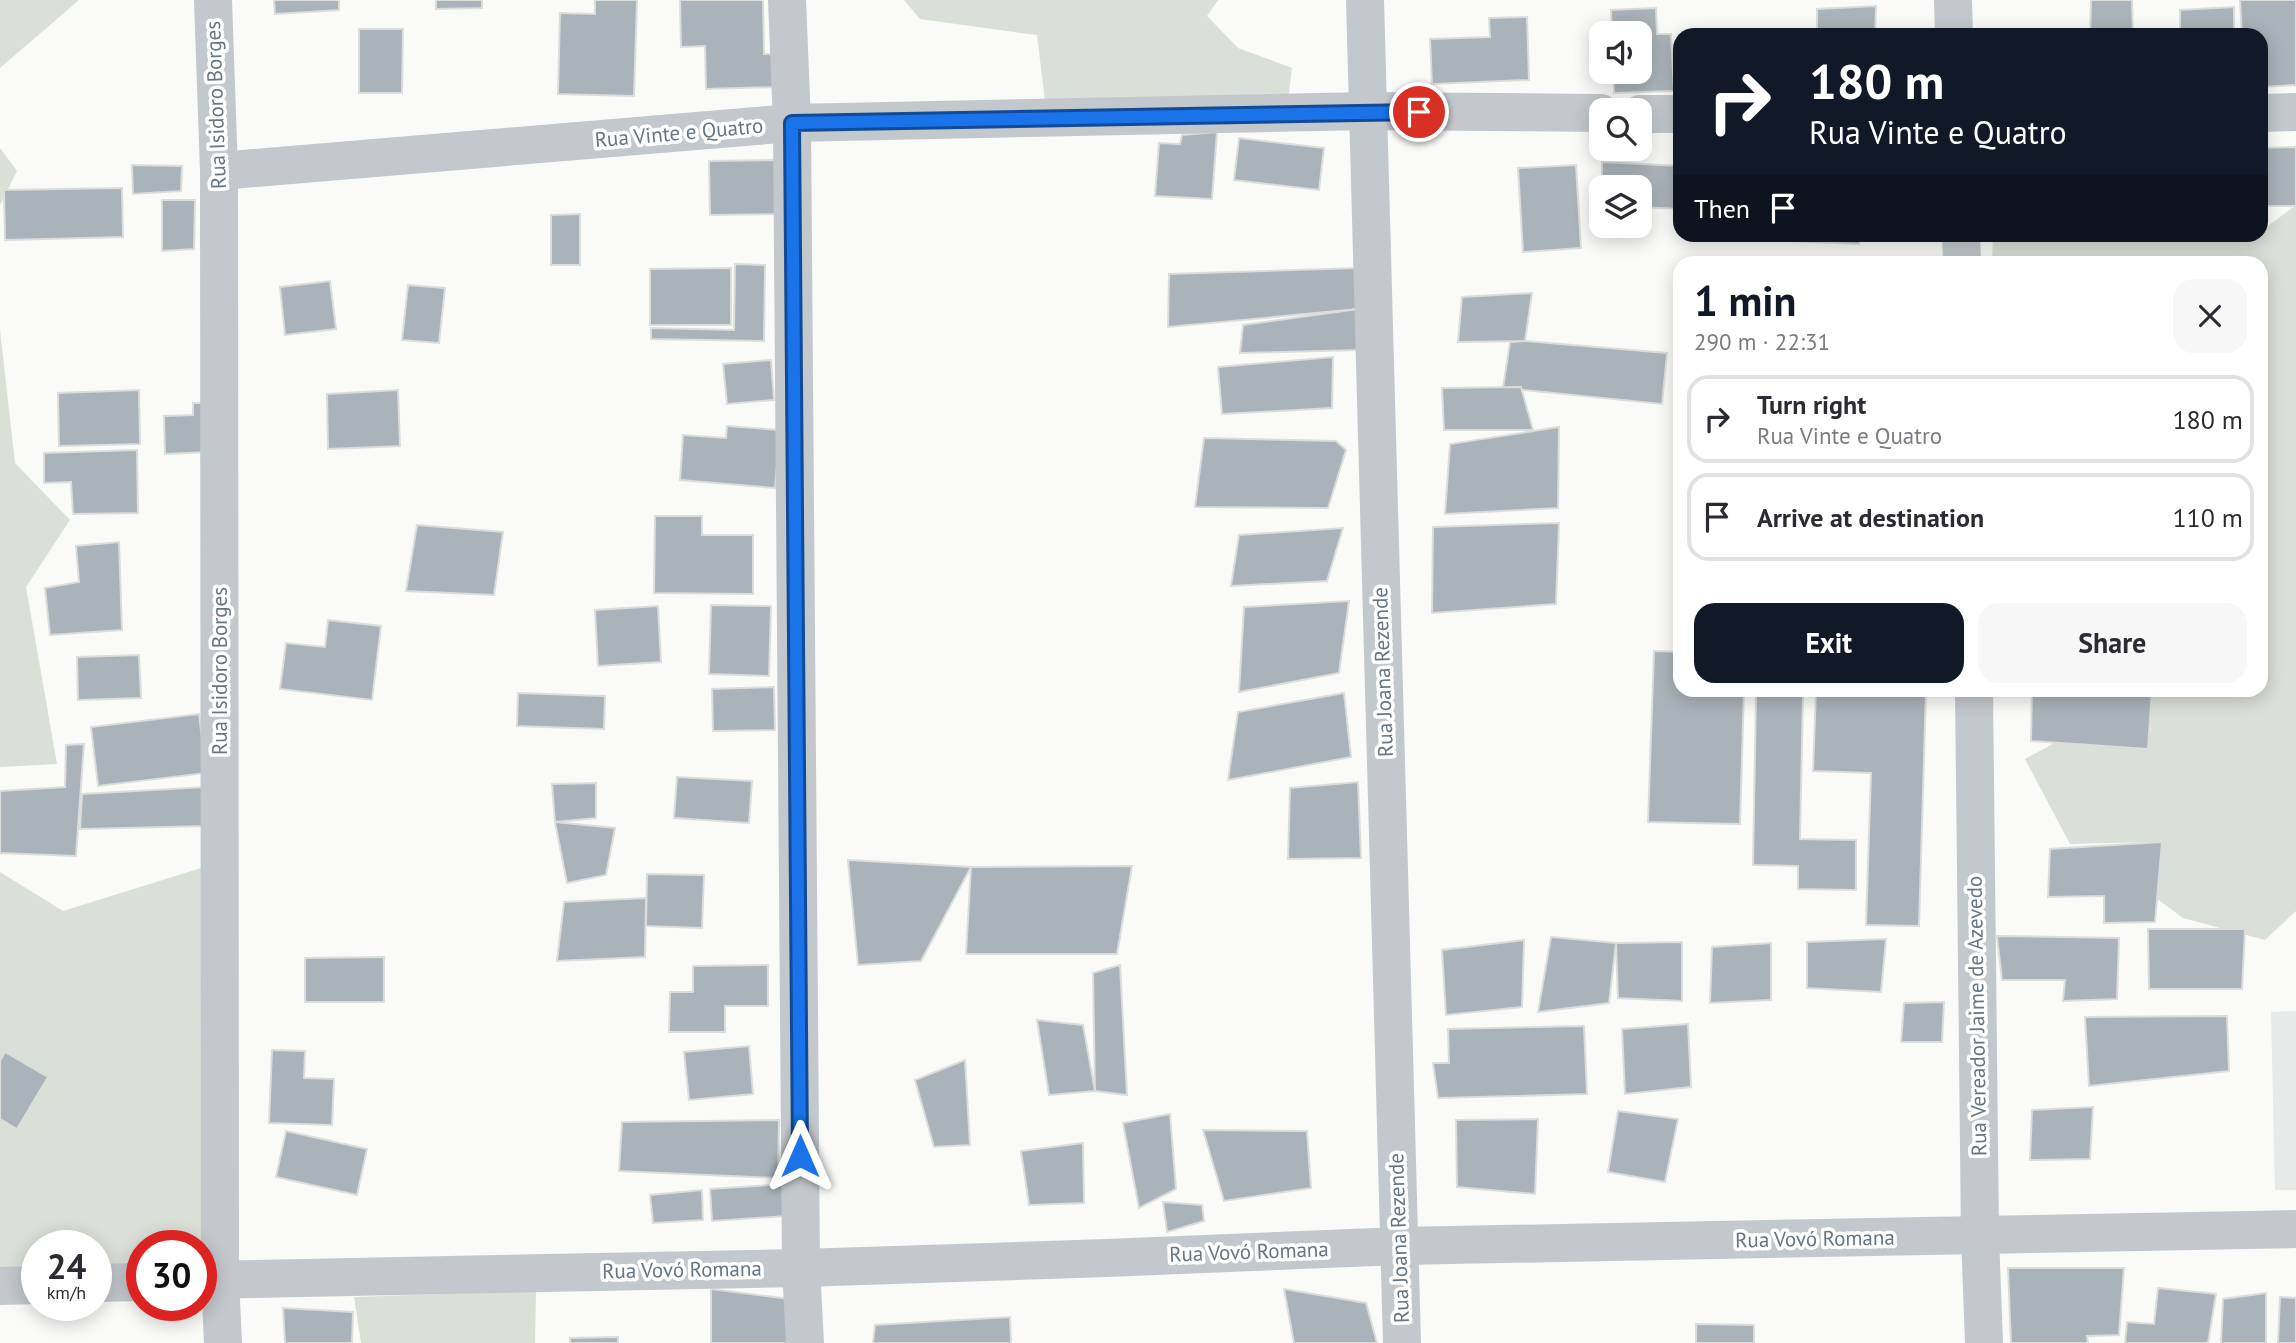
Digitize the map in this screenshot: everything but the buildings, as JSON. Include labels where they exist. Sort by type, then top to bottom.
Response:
[{"type":"street","name":"Rua Isidoro Borges","points":[[211,1230],[219,171],[213,0]]},
{"type":"street","points":[[787,0],[792,123],[801,1268],[805,1343]]},
{"type":"street","name":"Rua Joana Rezende","points":[[1365,0],[1402,1343]]},
{"type":"street","points":[[1953,0],[1954,28]]},
{"type":"street","name":"Rua Vinte e Quatro","points":[[219,171],[792,123],[1367,111],[1589,113]]},
{"type":"street","points":[[2268,113],[2296,112]]},
{"type":"street","points":[[1652,114],[1673,114]]},
{"type":"street","name":"Rua Vereador Jaime de Azevedo","points":[[1974,697],[1980,1236],[1984,1343]]},
{"type":"street","name":"Rua Vovó Romana","points":[[217,1280],[801,1268],[1400,1246],[2296,1228]]},
{"type":"street","points":[[0,1286],[21,1285]]},
{"type":"street","name":"Rua Isidoro Borges","points":[[217,1312],[223,1343]]},
{"type":"shaded area","points":[[0,0],[79,0],[0,68]]},
{"type":"shaded area","points":[[904,0],[1218,0],[1207,16],[1238,48],[1292,68],[1288,101],[1045,101],[1037,35],[920,19]]},
{"type":"shaded area","points":[[0,148],[17,171],[0,205]]},
{"type":"shaded area","points":[[2296,205],[2296,911],[2265,940],[2183,918],[2145,890],[2150,842],[2070,844],[2025,759],[2078,730],[2151,731],[2148,697],[2268,697],[2268,256],[1992,256],[1993,242],[2268,242],[2268,226]]},
{"type":"shaded area","points":[[0,330],[15,463],[70,520],[26,587],[57,764],[0,767]]},
{"type":"shaded area","points":[[201,868],[201,1230],[126,1230],[126,1269],[112,1269],[112,1230],[21,1230],[21,1272],[0,1272],[0,872],[63,911]]},
{"type":"shaded area","points":[[2296,1011],[2296,1190],[2275,1190],[2271,1012]]},
{"type":"shaded area","points":[[536,1291],[535,1343],[361,1343],[354,1297]]},
{"type":"route","points":[[800,1156],[792,123],[1419,112]]}]
